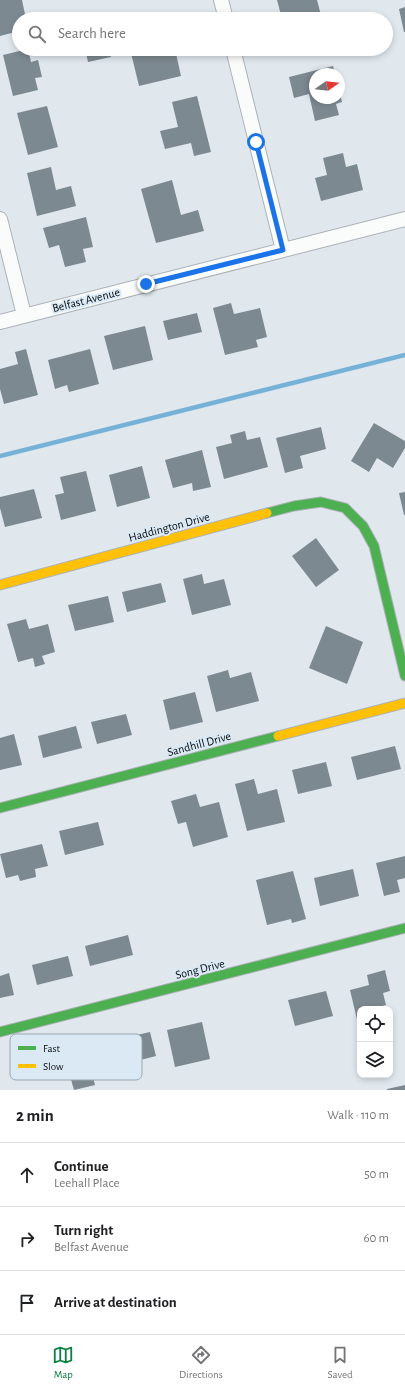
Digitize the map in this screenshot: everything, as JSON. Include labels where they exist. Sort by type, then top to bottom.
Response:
[{"type":"street","points":[[221,0],[224,12]]},
{"type":"street","points":[[235,56],[283,250]]},
{"type":"street","points":[[0,219],[24,315]]},
{"type":"street","name":"Belfast Avenue","points":[[0,322],[405,219]]},
{"type":"street","name":"Haddington Drive","points":[[0,585],[294,506],[321,502],[345,508],[363,526],[374,546],[405,676]]},
{"type":"street","name":"Sandhill Drive","points":[[0,808],[405,703]]},
{"type":"street","name":"Song Drive","points":[[0,1032],[405,928]]},
{"type":"building","points":[[0,0],[22,0],[25,12],[12,12],[12,33],[0,36]]},
{"type":"building","points":[[277,0],[317,0],[320,12],[280,12]]},
{"type":"building","points":[[405,7],[405,32],[404,32],[399,9]]},
{"type":"building","points":[[12,53],[12,56],[30,56],[31,62],[38,60],[42,77],[35,78],[38,90],[13,96],[3,55]]},
{"type":"building","points":[[87,56],[111,57],[88,62]]},
{"type":"building","points":[[132,56],[177,56],[181,76],[139,86]]},
{"type":"building","points":[[309,72],[309,94],[294,98],[289,77]]},
{"type":"building","points":[[197,96],[211,152],[194,156],[191,143],[165,149],[160,131],[178,127],[172,102]]},
{"type":"building","points":[[311,104],[336,104],[339,115],[315,121]]},
{"type":"building","points":[[47,106],[58,147],[28,155],[17,113]]},
{"type":"building","points":[[343,153],[346,167],[357,164],[363,190],[321,201],[315,178],[327,175],[323,158]]},
{"type":"building","points":[[51,167],[56,190],[71,186],[76,206],[37,216],[27,173]]},
{"type":"building","points":[[172,180],[181,215],[198,210],[204,231],[156,243],[141,189]]},
{"type":"building","points":[[86,217],[93,247],[83,249],[86,262],[65,267],[59,245],[49,248],[43,228]]},
{"type":"building","points":[[231,303],[234,314],[260,308],[267,337],[256,340],[258,347],[225,355],[213,308]]},
{"type":"building","points":[[197,313],[202,332],[168,340],[163,321]]},
{"type":"building","points":[[145,326],[153,360],[113,370],[104,336]]},
{"type":"building","points":[[26,349],[38,395],[4,404],[0,389],[0,369],[18,364],[15,352]]},
{"type":"building","points":[[90,349],[99,384],[69,392],[67,385],[55,389],[48,360]]},
{"type":"building","points":[[374,423],[405,441],[405,448],[393,468],[377,458],[369,472],[351,461]]},
{"type":"building","points":[[321,427],[326,449],[300,456],[303,468],[285,473],[276,438]]},
{"type":"building","points":[[245,431],[247,440],[260,437],[268,467],[224,479],[216,447],[232,443],[230,435]]},
{"type":"building","points":[[202,450],[211,487],[193,491],[192,483],[173,488],[165,460]]},
{"type":"building","points":[[142,466],[150,498],[117,507],[109,475]]},
{"type":"building","points":[[86,471],[96,511],[61,520],[55,495],[64,493],[60,477]]},
{"type":"building","points":[[34,489],[42,518],[5,527],[0,508],[0,497]]},
{"type":"building","points":[[405,492],[405,515],[404,515],[399,493]]},
{"type":"building","points":[[316,538],[339,570],[316,587],[292,556]]},
{"type":"building","points":[[202,574],[204,584],[224,579],[231,605],[192,615],[183,579]]},
{"type":"building","points":[[161,583],[166,602],[127,612],[122,592]]},
{"type":"building","points":[[108,596],[114,622],[75,631],[68,605]]},
{"type":"building","points":[[26,619],[29,629],[48,624],[55,652],[42,656],[45,664],[35,667],[33,658],[18,662],[7,624]]},
{"type":"building","points":[[326,626],[363,642],[347,684],[309,668]]},
{"type":"building","points":[[228,670],[230,678],[251,672],[259,701],[216,712],[207,676]]},
{"type":"building","points":[[195,692],[203,722],[170,730],[163,700]]},
{"type":"building","points":[[126,714],[132,735],[97,744],[91,722]]},
{"type":"building","points":[[76,726],[82,748],[43,758],[38,736]]},
{"type":"building","points":[[14,734],[22,765],[0,770],[0,738]]},
{"type":"building","points":[[395,746],[401,769],[357,780],[351,757]]},
{"type":"building","points":[[326,762],[332,786],[298,794],[292,770]]},
{"type":"building","points":[[254,779],[258,794],[277,789],[285,822],[247,831],[235,784]]},
{"type":"building","points":[[196,794],[200,807],[219,802],[228,837],[193,847],[186,822],[178,824],[171,801]]},
{"type":"building","points":[[98,822],[104,845],[65,855],[59,831]]},
{"type":"building","points":[[42,844],[48,866],[35,869],[36,877],[20,881],[18,875],[6,878],[0,854]]},
{"type":"building","points":[[405,856],[405,878],[397,880],[400,892],[384,896],[376,863]]},
{"type":"building","points":[[353,869],[359,896],[320,906],[314,878]]},
{"type":"building","points":[[293,871],[306,919],[292,923],[291,919],[267,925],[256,880]]},
{"type":"building","points":[[128,935],[133,955],[90,966],[85,946]]},
{"type":"building","points":[[68,956],[73,976],[37,985],[32,965]]},
{"type":"building","points":[[385,970],[390,991],[383,993],[386,1005],[357,1006],[357,1020],[350,990],[369,985],[367,975]]},
{"type":"building","points":[[9,973],[14,995],[0,998],[0,976]]},
{"type":"building","points":[[326,991],[333,1016],[295,1026],[288,1000]]},
{"type":"building","points":[[202,1022],[210,1059],[175,1067],[167,1030]]},
{"type":"building","points":[[150,1032],[156,1056],[142,1060],[141,1034]]},
{"type":"building","points":[[71,1080],[94,1080],[95,1085],[74,1090]]},
{"type":"building","points":[[405,1085],[405,1090],[387,1090],[387,1089]]},
{"type":"waterway","points":[[0,456],[405,355]]},
{"type":"traffic: fast","points":[[267,513],[294,506],[321,502],[345,508],[363,526],[374,546],[405,676]]},
{"type":"traffic: fast","points":[[0,808],[278,736]]},
{"type":"traffic: fast","points":[[0,1032],[405,928]]},
{"type":"traffic: slow","points":[[0,585],[267,513]]},
{"type":"traffic: slow","points":[[278,736],[405,703]]},
{"type":"route","points":[[146,284],[283,250],[256,142]]}]
